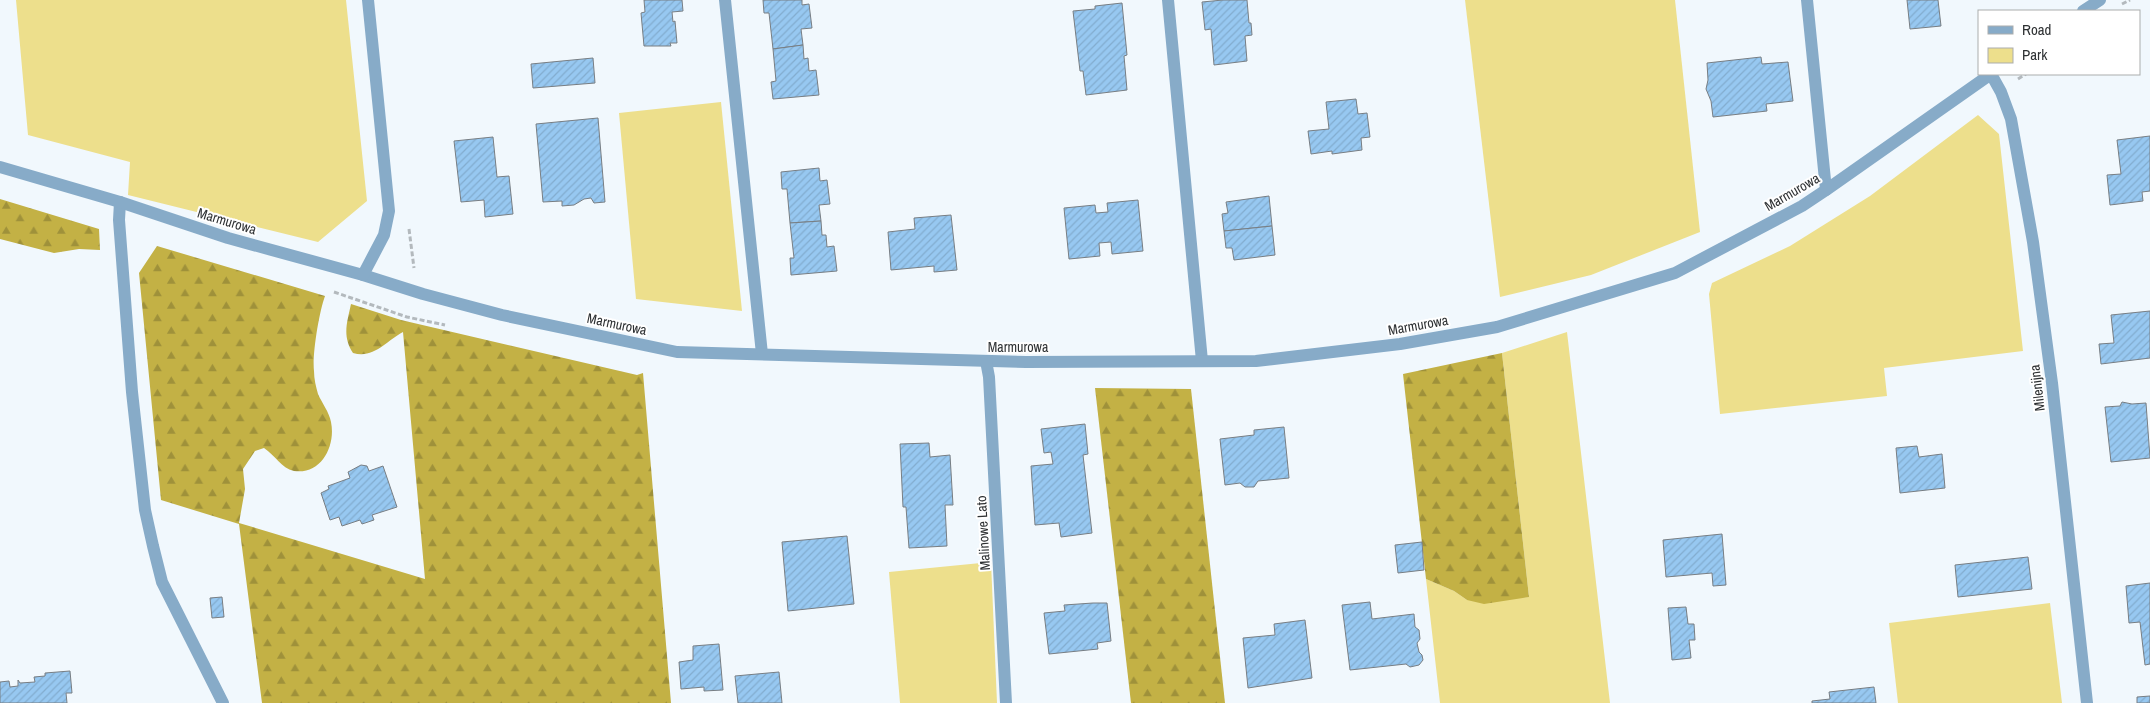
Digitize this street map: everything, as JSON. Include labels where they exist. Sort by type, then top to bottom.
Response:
[{"type":"street","points":[[363,275],[384,235],[389,211],[368,0]]},
{"type":"street","points":[[725,0],[762,354]]},
{"type":"street","points":[[1168,0],[1202,361]]},
{"type":"street","points":[[1807,0],[1826,190]]},
{"type":"street","points":[[2085,10],[2100,0]]},
{"type":"street","name":"Marmurowa","points":[[0,167],[120,202],[228,238],[363,275],[423,294],[502,315],[677,352],[986,361],[1256,361],[1298,358],[1400,344],[1496,327],[1675,273],[1802,206],[1990,75]]},
{"type":"street","name":"Milenijna","points":[[1992,75],[2001,92],[2011,119],[2033,242],[2052,383],[2087,703]]},
{"type":"street","points":[[120,202],[119,220],[132,392],[145,510],[162,582],[223,703]]},
{"type":"street","name":"Malinowe Lato","points":[[986,361],[990,377],[1006,703]]},
{"type":"path","points":[[2001,92],[2025,75]]},
{"type":"path","points":[[408,219],[413,263],[415,269],[420,272]]},
{"type":"path","points":[[333,292],[407,317],[452,327]]},
{"type":"green space","points":[[16,0],[346,0],[367,201],[318,242],[128,195],[130,162],[28,135]]},
{"type":"green space","points":[[1465,0],[1675,0],[1700,232],[1591,275],[1500,297]]},
{"type":"green space","points":[[721,102],[742,311],[636,299],[619,113]]},
{"type":"green space","points":[[1978,115],[1999,134],[2023,351],[1884,368],[1887,396],[1720,414],[1709,294],[1712,283],[1790,246],[1870,196]]},
{"type":"green space","points":[[0,199],[99,229],[100,250],[79,249],[54,253],[0,239]]},
{"type":"green space","points":[[157,246],[325,296],[316,334],[314,364],[318,394],[331,422],[332,431],[329,449],[319,464],[304,471],[294,471],[285,467],[264,448],[255,451],[243,469],[245,489],[239,523],[425,579],[403,332],[380,348],[367,354],[353,353],[346,335],[351,304],[401,320],[637,375],[643,373],[671,703],[262,703],[239,524],[161,500],[139,273]]},
{"type":"green space","points":[[1567,332],[1610,703],[1440,703],[1426,579],[1454,591],[1467,600],[1529,597],[1502,353]]},
{"type":"green space","points":[[1502,353],[1529,597],[1484,604],[1467,600],[1454,591],[1426,579],[1403,374]]},
{"type":"green space","points":[[1095,388],[1191,389],[1225,703],[1131,703]]},
{"type":"green space","points":[[991,562],[997,703],[900,703],[889,572]]},
{"type":"green space","points":[[2050,603],[2062,703],[1898,703],[1889,623]]},
{"type":"building","points":[[644,0],[682,0],[683,11],[672,12],[673,22],[675,21],[677,43],[670,43],[671,46],[644,46],[641,13],[645,12]]},
{"type":"building","points":[[763,0],[802,0],[802,5],[809,4],[812,28],[801,29],[803,45],[773,49],[769,13],[764,13]]},
{"type":"building","points":[[1247,0],[1252,35],[1245,36],[1247,61],[1214,65],[1211,29],[1205,30],[1202,2]]},
{"type":"building","points":[[1907,0],[1938,0],[1941,26],[1910,29]]},
{"type":"building","points":[[1122,3],[1127,55],[1124,56],[1127,90],[1086,95],[1083,71],[1080,71],[1073,11],[1095,9],[1095,6]]},
{"type":"building","points":[[803,45],[804,59],[808,58],[809,71],[816,70],[819,95],[773,99],[771,82],[776,81],[773,49]]},
{"type":"building","points":[[1761,57],[1762,64],[1788,62],[1793,101],[1766,104],[1767,111],[1713,117],[1711,101],[1706,89],[1708,80],[1707,63]]},
{"type":"building","points":[[593,58],[595,83],[533,88],[531,64]]},
{"type":"building","points":[[1356,99],[1358,114],[1367,113],[1370,137],[1361,138],[1362,150],[1332,154],[1332,151],[1311,154],[1308,131],[1329,129],[1326,102]]},
{"type":"building","points":[[598,118],[605,202],[594,203],[591,198],[584,199],[574,205],[562,206],[562,201],[543,202],[536,124]]},
{"type":"building","points":[[2150,136],[2150,191],[2142,192],[2143,201],[2110,205],[2107,175],[2121,174],[2117,140]]},
{"type":"building","points":[[493,137],[497,177],[509,176],[513,214],[485,217],[484,200],[461,202],[454,141]]},
{"type":"building","points":[[819,168],[820,181],[827,180],[830,204],[819,205],[821,221],[790,223],[787,189],[782,189],[781,172]]},
{"type":"building","points":[[1269,196],[1272,226],[1224,231],[1222,214],[1228,213],[1226,202]]},
{"type":"building","points":[[1138,200],[1143,251],[1112,254],[1111,242],[1099,243],[1100,256],[1069,259],[1064,208],[1095,205],[1096,213],[1108,212],[1107,203]]},
{"type":"building","points":[[951,215],[957,270],[934,272],[934,266],[891,270],[888,232],[915,229],[914,218]]},
{"type":"building","points":[[821,221],[822,235],[826,235],[827,247],[834,246],[837,271],[791,275],[790,258],[794,258],[790,223]]},
{"type":"building","points":[[1272,226],[1275,255],[1234,260],[1232,248],[1226,248],[1224,231]]},
{"type":"building","points":[[2150,311],[2150,358],[2101,364],[2099,344],[2114,343],[2111,315]]},
{"type":"building","points":[[2122,402],[2132,404],[2146,403],[2150,458],[2111,462],[2105,407],[2120,406]]},
{"type":"building","points":[[1085,424],[1088,454],[1083,455],[1092,533],[1061,537],[1059,523],[1035,525],[1031,466],[1053,464],[1051,452],[1044,453],[1041,429]]},
{"type":"building","points":[[1284,427],[1289,478],[1258,481],[1254,487],[1245,487],[1240,483],[1225,485],[1220,439],[1254,435],[1254,430]]},
{"type":"building","points":[[929,443],[930,457],[950,455],[953,505],[945,505],[947,546],[909,548],[906,507],[903,507],[900,444]]},
{"type":"building","points":[[1917,446],[1919,457],[1942,454],[1945,488],[1900,493],[1896,448]]},
{"type":"building","points":[[361,465],[367,466],[369,471],[383,466],[397,507],[372,515],[374,520],[362,524],[360,520],[342,526],[339,517],[330,520],[321,493],[329,489],[328,486],[350,478],[348,472]]},
{"type":"building","points":[[1722,534],[1726,585],[1713,586],[1712,573],[1666,577],[1663,540]]},
{"type":"building","points":[[847,536],[854,604],[788,611],[782,542]]},
{"type":"building","points":[[1422,542],[1424,570],[1398,573],[1395,545]]},
{"type":"building","points":[[2028,557],[2032,589],[1958,597],[1955,565]]},
{"type":"building","points":[[2150,583],[2150,664],[2145,665],[2140,622],[2129,623],[2126,586]]},
{"type":"building","points":[[222,597],[224,617],[212,618],[210,598]]},
{"type":"building","points":[[1370,602],[1372,619],[1414,614],[1415,627],[1419,630],[1420,639],[1417,643],[1423,660],[1419,665],[1410,667],[1406,664],[1350,670],[1342,605]]},
{"type":"building","points":[[1107,603],[1111,641],[1097,643],[1098,649],[1049,654],[1044,613],[1065,611],[1064,605]]},
{"type":"building","points":[[1686,607],[1688,624],[1694,624],[1695,640],[1689,640],[1691,658],[1672,660],[1668,608]]},
{"type":"building","points":[[1305,620],[1312,678],[1248,688],[1243,638],[1275,635],[1274,624]]},
{"type":"building","points":[[719,644],[723,690],[704,691],[704,687],[681,689],[679,662],[693,660],[693,646]]},
{"type":"building","points":[[70,671],[72,693],[66,693],[67,703],[0,703],[0,682],[9,681],[10,687],[18,686],[18,680],[20,683],[35,682],[34,677],[45,676],[45,673]]},
{"type":"building","points":[[779,672],[782,703],[738,703],[735,676]]},
{"type":"building","points":[[1874,687],[1876,703],[1812,703],[1812,701],[1830,699],[1829,692]]},
{"type":"building","points":[[2150,696],[2150,703],[2137,703],[2137,697]]}]
